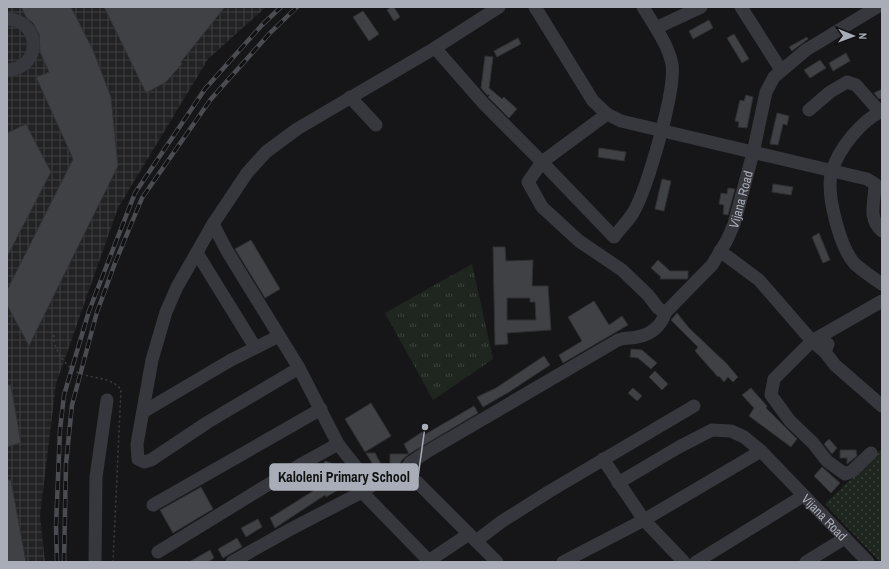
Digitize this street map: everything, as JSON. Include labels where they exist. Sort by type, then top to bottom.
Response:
[{"type":"street","points":[[299,368],[208,422],[151,460],[144,462],[138,459],[136,450],[152,360],[160,327],[177,287],[213,224],[247,172],[266,152],[297,129],[435,48],[499,7]]},
{"type":"street","points":[[534,7],[593,101],[607,114],[621,122],[662,130],[752,153],[867,179],[875,184],[873,217],[875,224],[882,231]]},
{"type":"street","points":[[435,48],[484,104],[614,237],[632,214],[639,199],[662,130],[672,78],[672,64],[666,48],[644,7]]},
{"type":"street","points":[[656,28],[701,7]]},
{"type":"street","points":[[741,7],[781,70]]},
{"type":"street","name":"Vijana Road","points":[[401,476],[410,463],[425,453],[618,340],[628,337],[640,337],[657,328],[663,320],[665,313],[712,265],[734,224],[766,92],[774,76],[806,50],[877,7]]},
{"type":"street","points":[[7,19],[15,20],[25,26],[34,41],[32,53],[26,63],[17,69],[7,70]]},
{"type":"street","points":[[809,110],[830,92],[847,82],[856,85],[881,112],[870,117],[858,128],[841,152],[831,171],[833,213],[841,239],[854,263],[882,284]]},
{"type":"street","points":[[350,97],[376,125]]},
{"type":"street","points":[[607,114],[542,162],[528,182],[542,206],[579,241],[622,270],[648,295],[658,308],[665,313]]},
{"type":"street","points":[[213,224],[227,251],[299,368],[338,444],[367,489],[429,562],[501,522],[603,459],[694,406]]},
{"type":"street","points":[[720,251],[759,280],[812,341],[825,352],[835,365],[882,406]]},
{"type":"street","points":[[197,253],[255,347]]},
{"type":"street","points":[[871,453],[852,471],[845,474],[827,461],[813,443],[790,421],[771,395],[774,379],[812,341],[882,301]]},
{"type":"street","points":[[825,352],[834,329]]},
{"type":"street","points":[[143,412],[255,347],[279,336]]},
{"type":"street","points":[[95,562],[96,477],[107,400]]},
{"type":"street","points":[[153,505],[321,409]]},
{"type":"street","name":"Vijana Road","points":[[618,483],[679,447],[712,430],[731,431],[744,437],[761,451],[868,562]]},
{"type":"street","points":[[158,552],[338,444]]},
{"type":"street","points":[[563,562],[644,520],[761,451]]},
{"type":"street","points":[[603,459],[644,520],[684,562]]},
{"type":"street","points":[[232,562],[283,533],[367,489],[401,476],[417,482],[497,562]]},
{"type":"street","points":[[696,562],[803,496]]},
{"type":"street","points":[[806,562],[845,538]]},
{"type":"shaded area","points":[[7,7],[266,7],[208,59],[118,208],[56,384],[40,515],[45,562],[7,562]]},
{"type":"green space","points":[[472,264],[493,359],[433,400],[385,313]]},
{"type":"green space","points":[[882,449],[882,562],[880,562],[825,504]]},
{"type":"building","points":[[21,7],[71,7],[93,50],[111,97],[118,166],[29,346],[7,305],[7,290],[73,159],[36,77],[49,72],[40,52],[39,34],[33,23],[26,17]]},
{"type":"building","points":[[104,7],[225,7],[181,62],[182,64],[166,82],[146,93]]},
{"type":"building","points":[[394,7],[400,17],[394,21],[387,10]]},
{"type":"building","points":[[363,11],[379,34],[369,41],[353,17]]},
{"type":"building","points":[[709,20],[713,28],[693,39],[689,31]]},
{"type":"building","points":[[734,34],[749,59],[742,63],[727,38]]},
{"type":"building","points":[[807,37],[808,39],[792,51],[789,47]]},
{"type":"building","points":[[518,38],[521,44],[497,57],[494,51]]},
{"type":"building","points":[[846,53],[850,61],[833,71],[829,63]]},
{"type":"building","points":[[485,56],[493,57],[489,88],[502,99],[504,97],[517,109],[509,118],[488,97],[490,95],[487,95],[481,88]]},
{"type":"building","points":[[820,60],[826,68],[810,78],[804,70]]},
{"type":"building","points":[[882,89],[882,98],[879,99],[874,93]]},
{"type":"building","points":[[746,95],[753,97],[747,128],[738,127],[739,122],[735,121],[740,100],[744,101]]},
{"type":"building","points":[[777,113],[789,116],[787,125],[783,124],[778,145],[770,144]]},
{"type":"building","points":[[26,124],[51,172],[7,257],[7,133]]},
{"type":"building","points":[[599,148],[626,152],[624,161],[598,157]]},
{"type":"building","points":[[662,179],[671,181],[664,211],[655,209]]},
{"type":"building","points":[[773,184],[793,187],[791,195],[772,192]]},
{"type":"building","points":[[728,188],[735,189],[728,215],[723,214],[724,205],[719,204],[721,193],[727,194]]},
{"type":"building","points":[[819,233],[830,260],[823,263],[812,237]]},
{"type":"building","points":[[251,240],[280,289],[265,298],[235,249]]},
{"type":"building","points":[[493,247],[505,247],[506,261],[533,260],[532,286],[548,286],[551,330],[507,333],[508,344],[495,345]],"holes":[[[507,298],[530,298],[530,302],[535,302],[536,320],[507,320]]]},
{"type":"building","points":[[658,260],[670,271],[688,271],[688,278],[660,279],[661,277],[651,268]]},
{"type":"building","points":[[594,301],[609,325],[622,316],[628,325],[563,363],[559,355],[582,341],[568,317]]},
{"type":"building","points":[[677,313],[689,328],[727,364],[738,377],[733,382],[728,377],[724,382],[695,351],[698,347],[671,320]]},
{"type":"building","points":[[631,349],[642,350],[657,363],[651,369],[638,358],[630,357]]},
{"type":"building","points":[[544,356],[550,365],[483,407],[477,397],[496,388]]},
{"type":"building","points":[[655,371],[668,384],[662,390],[649,377]]},
{"type":"building","points":[[7,385],[11,385],[21,443],[7,447]]},
{"type":"building","points":[[633,388],[642,396],[637,401],[628,393]]},
{"type":"building","points":[[751,388],[767,406],[766,408],[797,439],[791,447],[749,416],[754,408],[742,395]]},
{"type":"building","points":[[371,403],[391,436],[365,452],[345,419]]},
{"type":"building","points":[[474,406],[478,413],[409,454],[404,444],[422,432],[424,435]]},
{"type":"building","points":[[829,439],[837,448],[832,454],[824,444]]},
{"type":"building","points":[[840,450],[856,450],[857,456],[847,464],[847,458],[840,458]]},
{"type":"building","points":[[366,453],[375,453],[384,470],[373,476],[366,466],[372,463]]},
{"type":"building","points":[[390,454],[409,454],[399,465],[390,464]]},
{"type":"building","points":[[325,461],[334,464],[329,475],[320,471]]},
{"type":"building","points":[[822,467],[840,483],[831,493],[814,476]]},
{"type":"building","points":[[337,476],[340,476],[345,486],[326,497],[325,495],[275,528],[270,518]]},
{"type":"building","points":[[7,480],[11,480],[26,562],[7,562]]},
{"type":"building","points":[[201,487],[213,509],[173,533],[160,510]]},
{"type":"building","points":[[258,519],[262,527],[246,537],[241,528]]},
{"type":"building","points":[[237,538],[242,547],[223,558],[218,549]]},
{"type":"building","points":[[210,550],[214,558],[208,562],[189,562]]},
{"type":"railway","points":[[57,562],[56,526],[60,430],[64,395],[89,311],[135,193],[205,89],[262,25],[281,7]]},
{"type":"railway","points":[[64,562],[66,464],[72,405],[97,312],[115,263],[142,198],[211,99],[270,33],[297,7]]},
{"type":"place","name":"Kaloleni Primary School","points":[[425,427]]}]
